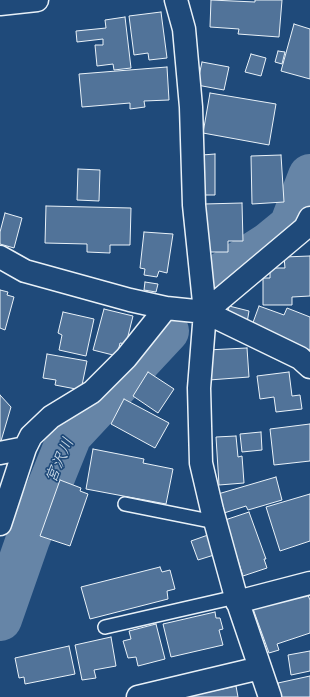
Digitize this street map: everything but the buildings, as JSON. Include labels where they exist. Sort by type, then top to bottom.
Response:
[{"type":"street","points":[[0,4],[32,0]]},
{"type":"street","points":[[176,0],[184,29],[191,107],[194,205],[205,312],[199,388],[201,463],[215,522],[237,600],[270,697]]},
{"type":"street","points":[[205,312],[305,228],[309,221]]},
{"type":"street","points":[[0,257],[25,271],[130,300],[166,308],[205,312],[300,358],[310,367]]},
{"type":"street","points":[[0,524],[24,448],[31,436],[50,417],[92,392],[126,358],[166,308]]},
{"type":"street","points":[[0,453],[24,448]]},
{"type":"street","points":[[237,600],[310,583]]},
{"type":"street","points":[[138,697],[260,668]]},
{"type":"lane","points":[[126,504],[215,522]]},
{"type":"lane","points":[[105,627],[237,600]]},
{"type":"waterway","name":"宮沢川","points":[[216,278],[269,244],[291,226],[310,176]]},
{"type":"waterway","name":"宮沢川","points":[[0,619],[28,539],[70,435],[167,331]]}]
